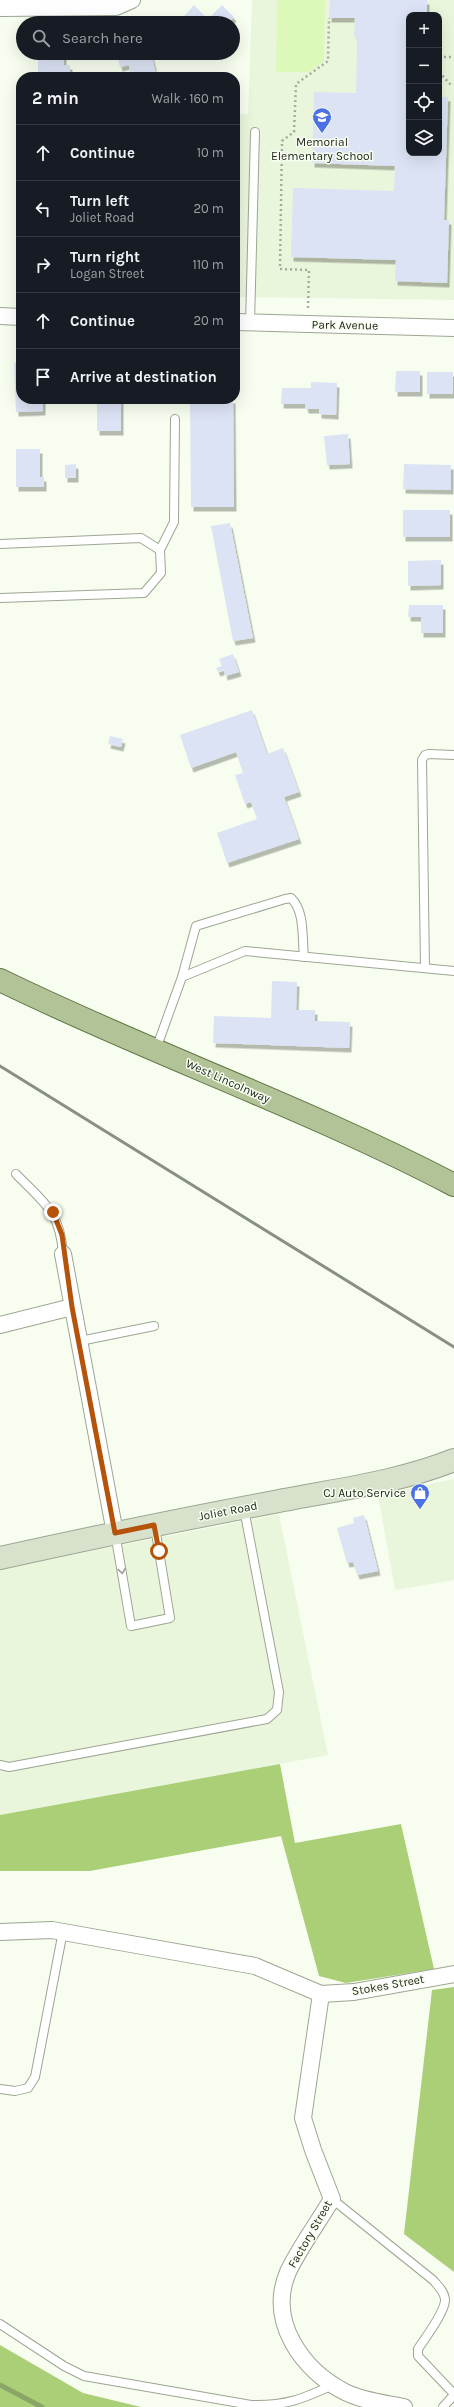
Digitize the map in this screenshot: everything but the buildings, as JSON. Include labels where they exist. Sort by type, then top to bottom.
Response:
[{"type":"main road","name":"West Lincolnway","points":[[0,980],[56,1007],[384,1148],[454,1185]]},
{"type":"main road","name":"Joliet Road","points":[[0,1558],[154,1525],[377,1483],[436,1468],[454,1460]]},
{"type":"street","points":[[0,8],[116,8],[132,0]]},
{"type":"street","points":[[0,316],[16,316]]},
{"type":"street","name":"Park Avenue","points":[[243,322],[454,328]]},
{"type":"street","points":[[63,1254],[115,1533]]},
{"type":"street","points":[[0,1325],[72,1307]]},
{"type":"street","points":[[0,1932],[63,1931],[255,1966],[322,1994]]},
{"type":"street","name":"Stokes Street","points":[[322,1994],[354,1992],[454,1974]]},
{"type":"street","name":"Factory Street","points":[[322,1994],[303,2118],[312,2150],[332,2198],[288,2272],[281,2298],[285,2325],[295,2350],[322,2378],[346,2392],[404,2407]]},
{"type":"lane","points":[[243,322],[255,132]]},
{"type":"lane","points":[[0,598],[144,593],[161,574],[160,550],[174,522],[175,419]]},
{"type":"lane","points":[[0,544],[141,538],[160,550]]},
{"type":"lane","points":[[426,968],[422,760],[425,755],[429,754],[454,755]]},
{"type":"lane","points":[[155,1049],[182,976],[196,926],[285,898],[291,898],[297,904],[300,911],[304,957]]},
{"type":"lane","points":[[182,976],[245,951],[454,971]]},
{"type":"lane","points":[[16,1174],[53,1212],[62,1235],[63,1254]]},
{"type":"lane","points":[[80,1341],[154,1326]]},
{"type":"lane","points":[[0,1765],[9,1767],[267,1719],[277,1710],[279,1692],[243,1508]]},
{"type":"lane","points":[[115,1533],[131,1626],[170,1618],[154,1525]]},
{"type":"lane","points":[[0,2089],[15,2091],[28,2088],[36,2077],[63,1931]]},
{"type":"lane","points":[[332,2198],[433,2280],[443,2292],[445,2300],[442,2312],[418,2349],[418,2356],[454,2394],[443,2407]]},
{"type":"lane","points":[[0,2324],[64,2366],[84,2376],[251,2405],[272,2406],[295,2402],[334,2385]]},
{"type":"path","points":[[308,324],[309,270],[280,269],[282,141],[294,132],[296,84],[328,61],[329,18]]},
{"type":"path","points":[[442,57],[454,57]]},
{"type":"path","points":[[442,75],[451,85]]},
{"type":"shaded area","name":"Memorial Elementary School","points":[[252,0],[454,0],[454,300],[240,297],[240,114],[248,114]]},
{"type":"shaded area","points":[[454,1479],[454,1580],[395,1590],[378,1495]]},
{"type":"shaded area","points":[[279,1514],[328,1755],[0,1815],[0,1569]]},
{"type":"green space","points":[[277,0],[325,0],[324,61],[309,72],[276,72]]},
{"type":"green space","points":[[280,1764],[295,1843],[401,1824],[434,1969],[346,1983],[319,1976],[281,1836],[90,1871],[0,1871],[0,1815]]},
{"type":"green space","points":[[454,1987],[454,2272],[404,2234],[432,1990]]},
{"type":"green space","points":[[0,2345],[83,2393],[141,2407],[0,2407]]},
{"type":"waterway","points":[[0,2385],[42,2407]]},
{"type":"railway","points":[[0,1066],[454,1347]]},
{"type":"place","name":"Memorial Elementary School","points":[[322,134]]},
{"type":"place","name":"CJ Auto Service","points":[[420,1510]]},
{"type":"route","points":[[53,1212],[62,1235],[63,1254],[72,1307],[80,1341],[115,1533],[154,1525],[159,1551]]}]
